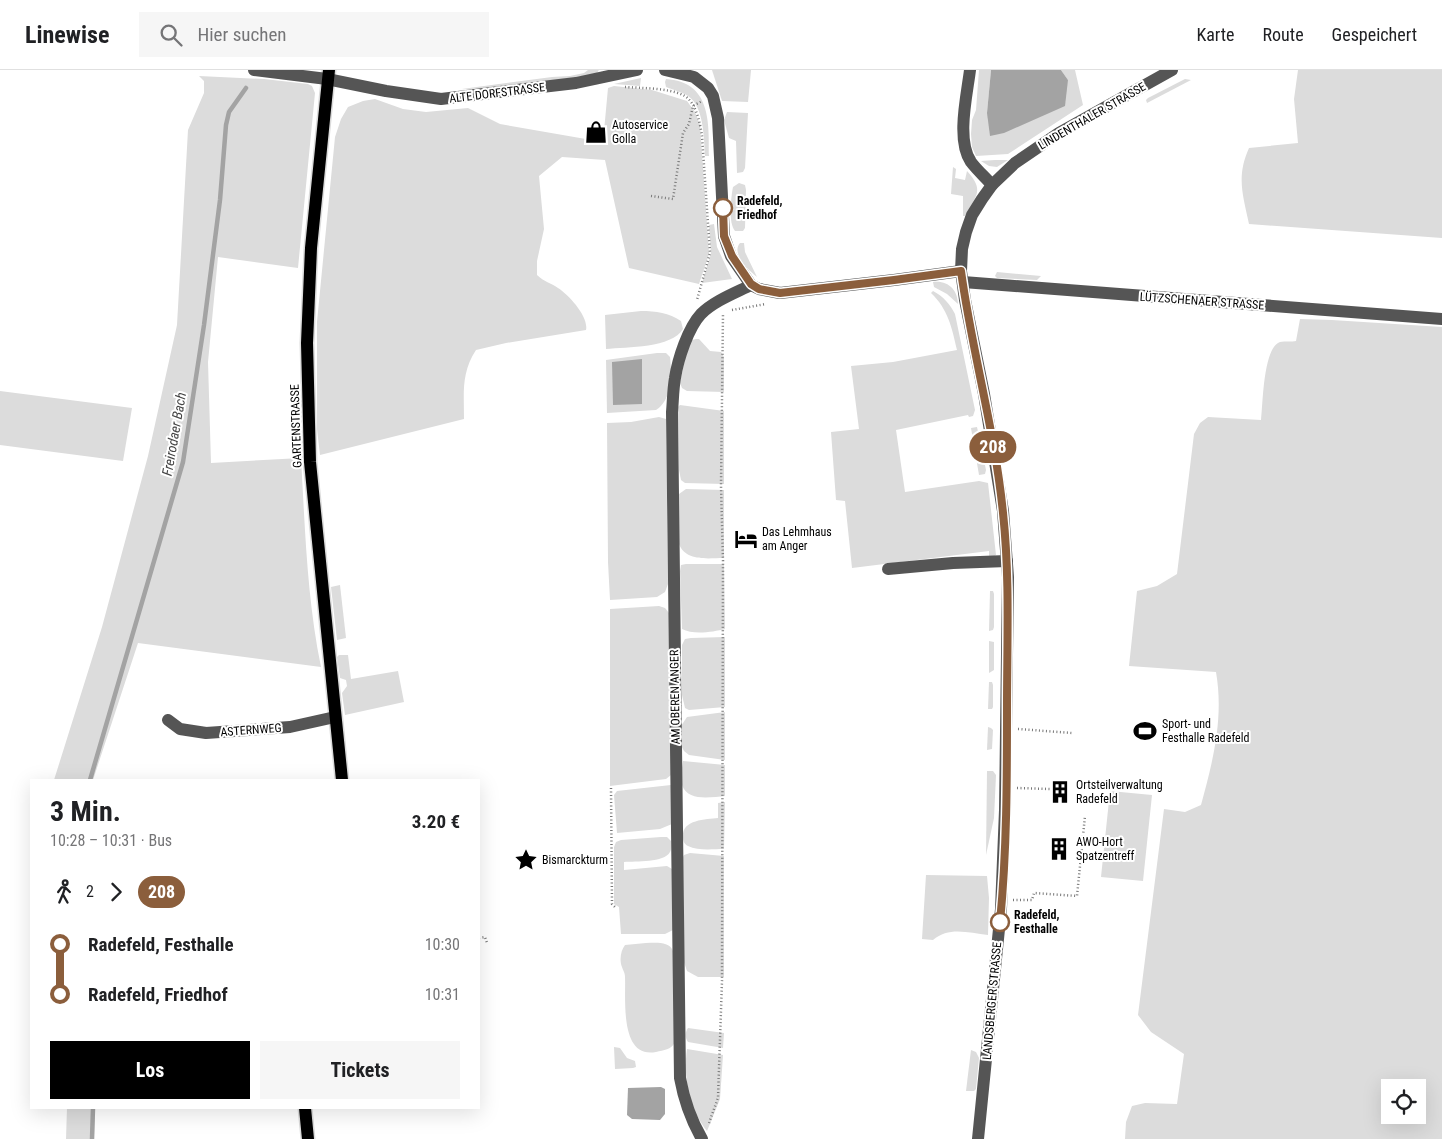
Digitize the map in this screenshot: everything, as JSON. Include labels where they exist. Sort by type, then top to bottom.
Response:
[{"type":"main road","name":"GARTENSTRASSE","points":[[328,75],[311,248],[307,344],[310,462],[342,779]]},
{"type":"main road","points":[[305,1109],[308,1139]]},
{"type":"street","name":"ALTE DORFSTRASSE","points":[[254,70],[328,75],[441,99],[576,83],[637,70]]},
{"type":"street","points":[[665,70],[702,76],[713,96],[718,118],[724,236],[732,256],[751,284],[759,289],[780,293],[894,280],[962,276]]},
{"type":"street","points":[[970,70],[965,114],[965,146],[970,161],[992,185]]},
{"type":"street","name":"LINDENTHALER STRASSE","points":[[992,185],[1015,163],[1059,133],[1109,103],[1172,70]]},
{"type":"street","name":"LANDSBERGER STRASSE","points":[[978,1139],[1001,900],[1006,788],[1007,561],[1003,511],[962,276],[966,232],[972,215],[992,185]]},
{"type":"street","name":"LÜTZSCHENAER STRASSE","points":[[962,276],[1442,319]]},
{"type":"street","name":"AM OBEREN ANGER","points":[[704,1135],[689,1112],[680,1078],[672,412],[674,378],[691,331],[701,315],[710,307],[751,284]]},
{"type":"street","points":[[888,569],[953,563],[1007,561]]},
{"type":"street","name":"ASTERNWEG","points":[[168,720],[180,729],[206,733],[290,727],[336,718]]},
{"type":"path","points":[[621,86],[684,95],[700,119],[710,253],[695,304]]},
{"type":"path","points":[[651,196],[673,199],[683,133],[689,124],[693,106]]},
{"type":"path","points":[[704,1135],[718,1098],[722,981],[722,314],[738,308],[778,303],[780,293]]},
{"type":"path","points":[[1007,728],[1072,734]]},
{"type":"path","points":[[611,788],[612,904],[615,907]]},
{"type":"path","points":[[1006,788],[1050,789]]},
{"type":"path","points":[[1001,900],[1032,900],[1034,893],[1076,896],[1085,816]]},
{"type":"path","points":[[480,938],[485,937],[487,943]]},
{"type":"shaded area","points":[[588,70],[599,70],[597,73],[590,75],[554,80],[462,89],[570,76],[584,73]]},
{"type":"shaded area","points":[[712,70],[751,70],[748,102],[722,101]]},
{"type":"shaded area","points":[[979,70],[991,70],[987,113],[1068,80],[1061,70],[1075,70],[1083,105],[1008,154],[976,156],[972,147],[971,134],[972,120],[976,110]]},
{"type":"shaded area","points":[[991,70],[1061,70],[1068,80],[1065,106],[1004,133],[990,136],[987,113]]},
{"type":"shaded area","points":[[1298,70],[1442,70],[1442,238],[1249,224],[1242,186],[1245,158],[1249,148],[1298,143],[1294,99]]},
{"type":"shaded area","points":[[199,76],[264,79],[308,84],[312,86],[315,93],[298,268],[218,257],[208,362],[211,463],[301,458],[305,537],[316,641],[321,667],[138,643],[93,779],[54,779],[102,627],[148,456],[177,325],[188,130],[204,93],[204,81]]},
{"type":"shaded area","points":[[641,78],[640,86],[614,84]]},
{"type":"shaded area","points":[[666,79],[681,82],[692,88],[699,96],[707,117],[709,156],[705,156],[702,123],[697,107],[688,96],[666,87]]},
{"type":"shaded area","points":[[1185,79],[1191,80],[1147,103],[1146,100],[1148,98]]},
{"type":"shaded area","points":[[614,86],[652,90],[687,101],[695,112],[700,125],[709,254],[699,284],[629,268],[605,160],[562,157],[539,176],[544,229],[537,261],[537,275],[558,288],[572,301],[584,319],[586,330],[506,343],[476,350],[466,375],[464,419],[320,455],[317,429],[317,322],[335,137],[341,119],[348,107],[375,99],[403,109],[426,112],[468,108],[500,124],[603,142],[608,88]]},
{"type":"shaded area","points":[[727,112],[748,113],[745,168],[743,172],[737,173],[736,141],[729,138],[724,120]]},
{"type":"shaded area","points":[[1008,160],[997,167],[989,166],[981,161]]},
{"type":"shaded area","points":[[953,167],[956,169],[955,178],[965,180],[967,171],[973,178],[977,188],[975,198],[965,216],[963,216],[963,196],[951,194]]},
{"type":"shaded area","points":[[739,183],[745,185],[746,190],[745,228],[743,231],[735,231],[731,222],[731,203],[733,187]]},
{"type":"shaded area","points":[[714,224],[717,247],[732,279],[702,283],[711,254],[709,225]]},
{"type":"shaded area","points":[[740,243],[744,243],[745,252],[757,277],[745,266],[739,256],[738,247]]},
{"type":"shaded area","points":[[997,272],[1041,276],[1037,280],[997,278],[995,276]]},
{"type":"shaded area","points":[[933,282],[948,284],[956,294],[958,304],[947,294],[934,287]]},
{"type":"shaded area","points":[[933,291],[946,301],[955,314],[975,410],[973,416],[969,417],[968,415],[896,430],[905,492],[979,481],[988,483],[996,555],[989,559],[989,551],[852,568],[845,501],[836,500],[831,432],[859,429],[851,366],[893,362],[957,350],[949,319],[942,306],[931,293]]},
{"type":"shaded area","points":[[641,311],[657,312],[672,316],[681,321],[683,329],[669,340],[659,343],[606,349],[605,315]]},
{"type":"shaded area","points":[[1300,319],[1442,327],[1442,1139],[1125,1139],[1126,1122],[1132,1106],[1145,1103],[1177,1104],[1184,1054],[1151,1032],[1138,1015],[1164,809],[1185,812],[1201,805],[1213,756],[1219,706],[1216,672],[1129,666],[1137,591],[1157,586],[1177,574],[1194,434],[1200,423],[1208,417],[1261,420],[1267,365],[1274,346],[1280,342],[1296,341]]},
{"type":"shaded area","points":[[699,339],[710,351],[721,352],[724,357],[724,392],[687,391],[682,388],[680,383],[687,349],[692,340]]},
{"type":"shaded area","points":[[666,353],[670,357],[671,364],[670,386],[661,406],[656,410],[607,413],[606,360]]},
{"type":"shaded area","points":[[642,359],[642,404],[613,405],[612,362]]},
{"type":"shaded area","points":[[0,391],[132,408],[123,461],[0,445]]},
{"type":"shaded area","points":[[680,405],[724,411],[724,484],[685,483],[681,480],[679,470],[678,407]]},
{"type":"shaded area","points":[[659,417],[666,419],[668,584],[665,592],[657,597],[610,600],[607,423],[631,422]]},
{"type":"shaded area","points":[[977,427],[986,470],[985,474],[979,475],[971,428]]},
{"type":"shaded area","points":[[686,489],[724,490],[724,558],[698,558],[682,550],[679,544],[679,494]]},
{"type":"shaded area","points":[[724,564],[725,629],[697,632],[682,629],[680,571],[681,565]]},
{"type":"shaded area","points":[[340,585],[346,638],[337,640],[331,587]]},
{"type":"shaded area","points":[[990,591],[993,591],[994,594],[994,627],[993,630],[989,631]]},
{"type":"shaded area","points":[[659,606],[665,608],[669,613],[671,775],[666,779],[610,786],[610,609]]},
{"type":"shaded area","points":[[725,637],[725,707],[689,710],[685,708],[682,695],[682,645],[685,639]]},
{"type":"shaded area","points":[[989,641],[994,642],[994,670],[989,673]]},
{"type":"shaded area","points":[[339,655],[348,655],[351,679],[398,671],[404,702],[345,715],[342,693],[347,686],[346,680],[340,678],[337,657]]},
{"type":"shaded area","points":[[989,682],[992,682],[993,685],[992,709],[988,709]]},
{"type":"shaded area","points":[[725,712],[725,760],[689,755],[684,751],[682,747],[681,726],[687,717]]},
{"type":"shaded area","points":[[988,727],[993,730],[992,749],[987,750]]},
{"type":"shaded area","points":[[683,761],[725,765],[725,796],[700,797],[689,794],[681,782]]},
{"type":"shaded area","points":[[987,771],[993,771],[996,775],[994,818],[986,855]]},
{"type":"shaded area","points":[[671,785],[672,824],[660,829],[617,833],[614,795],[617,791]]},
{"type":"shaded area","points":[[1110,791],[1152,795],[1143,881],[1101,877]]},
{"type":"shaded area","points":[[725,802],[724,849],[701,849],[688,846],[683,836],[686,827],[696,821],[718,818],[718,803]]},
{"type":"shaded area","points":[[667,837],[671,841],[671,850],[667,856],[649,861],[624,862],[624,870],[667,866],[672,869],[673,930],[665,934],[621,934],[619,907],[614,904],[614,847],[616,842]]},
{"type":"shaded area","points":[[690,853],[724,856],[724,977],[698,977],[687,971],[684,962],[683,857]]},
{"type":"shaded area","points":[[926,875],[987,876],[989,898],[988,935],[952,932],[933,940],[922,939]]},
{"type":"shaded area","points":[[665,944],[673,951],[675,1042],[669,1048],[656,1052],[644,1052],[636,1046],[630,1037],[625,1012],[625,975],[621,964],[622,952],[625,945]]},
{"type":"shaded area","points":[[688,1028],[724,1033],[723,1048],[688,1042],[686,1031]]},
{"type":"shaded area","points":[[614,1047],[620,1048],[627,1058],[635,1061],[636,1067],[615,1069]]},
{"type":"shaded area","points":[[687,1049],[723,1055],[720,1099],[707,1131],[696,1113],[689,1092],[686,1071]]},
{"type":"shaded area","points":[[971,1050],[976,1052],[979,1058],[976,1089],[974,1091],[966,1091]]},
{"type":"shaded area","points":[[661,1087],[665,1089],[665,1114],[660,1120],[632,1119],[627,1115],[628,1088]]},
{"type":"shaded area","points":[[67,1109],[95,1109],[94,1139],[66,1139]]},
{"type":"waterway","name":"Freirodaer Bach","points":[[90,779],[183,462],[204,325],[220,200],[226,125],[229,112],[246,88]]},
{"type":"waterway","name":"Freirodaer Bach","points":[[92,1139],[93,1109]]},
{"type":"bus line","name":"208","points":[[723,208],[724,236],[732,256],[751,284],[759,289],[780,293],[961,271],[1003,511],[1008,577],[1006,799],[1000,922]]},
{"type":"place","name":"Autoservice Golla","points":[[596,132]]},
{"type":"place","name":"Radefeld, Friedhof","points":[[723,208]]},
{"type":"place","name":"Das Lehmhaus am Anger","points":[[746,539]]},
{"type":"place","name":"Sport- und Festhalle Radefeld","points":[[1145,731]]},
{"type":"place","name":"Ortsteilverwaltung Radefeld","points":[[1060,792]]},
{"type":"place","name":"AWO-Hort Spatzentreff","points":[[1059,849]]},
{"type":"place","name":"Bismarckturm","points":[[526,860]]},
{"type":"place","name":"Radefeld, Festhalle","points":[[1000,922]]}]
